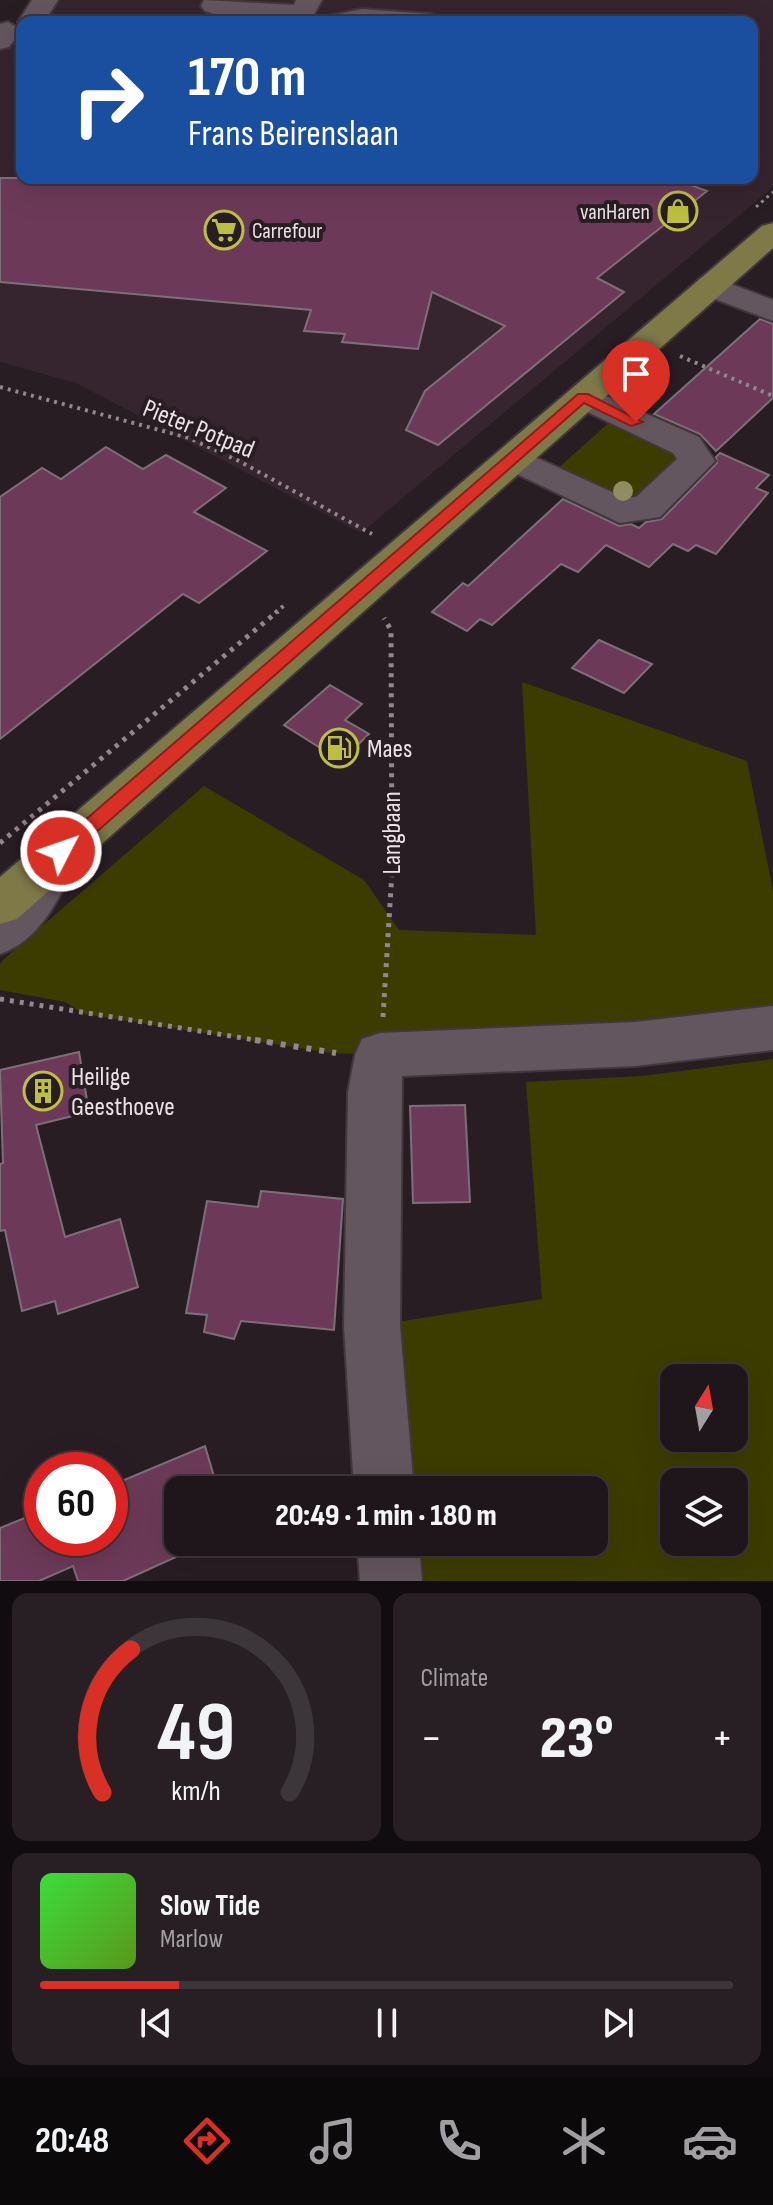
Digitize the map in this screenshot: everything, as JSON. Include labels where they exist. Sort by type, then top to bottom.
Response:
[{"type":"main road","points":[[0,905],[770,237]]},
{"type":"street","points":[[28,16],[45,0]]},
{"type":"street","points":[[217,0],[214,6],[306,6]]},
{"type":"street","points":[[710,286],[773,311]]},
{"type":"street","points":[[513,458],[620,511],[647,508],[697,461],[686,445],[583,397]]},
{"type":"street","points":[[0,876],[61,851]]},
{"type":"street","points":[[0,934],[27,910],[61,851]]},
{"type":"street","points":[[383,1476],[372,1326],[374,1092],[380,1055],[635,1044],[773,1028]]},
{"type":"street","points":[[389,1556],[391,1581]]},
{"type":"path","points":[[675,354],[773,396]]},
{"type":"path","name":"Pieter Potpad","points":[[0,387],[189,438],[239,461],[372,534]]},
{"type":"path","name":"Langbaan","points":[[380,1055],[390,955],[392,744],[391,630],[381,613]]},
{"type":"path","points":[[0,999],[332,1053],[380,1055]]},
{"type":"shaded area","points":[[32,0],[773,0],[773,187],[361,533],[76,383],[0,362],[0,24],[16,24],[16,184],[758,184],[758,16],[21,16]]},
{"type":"shaded area","points":[[614,418],[684,456],[637,503],[554,472]]},
{"type":"shaded area","points":[[522,682],[747,761],[773,891],[773,1028],[380,1055],[332,1053],[84,1014],[65,1002],[0,990],[0,964],[4,959],[204,786],[364,880],[399,930],[536,935]]},
{"type":"shaded area","points":[[773,1059],[773,1581],[391,1581],[389,1556],[608,1556],[608,1476],[383,1476],[372,1326],[542,1299],[526,1082],[642,1076]]},
{"type":"building","name":"Carrefour","points":[[0,178],[16,178],[16,184],[688,184],[707,191],[597,278],[624,292],[438,445],[406,430],[425,391],[505,326],[432,292],[418,349],[342,342],[345,334],[304,331],[311,310],[0,282]]},
{"type":"building","points":[[760,319],[773,324],[773,398],[716,451],[700,434],[654,414]]},
{"type":"building","points":[[106,447],[143,469],[166,455],[226,488],[194,512],[267,551],[199,603],[183,594],[0,739],[0,497],[42,468],[61,479]]},
{"type":"building","points":[[720,453],[769,475],[756,488],[768,493],[716,554],[696,545],[688,551],[673,544],[649,567],[606,545],[578,572],[561,564],[492,625],[480,619],[467,631],[432,612],[463,583],[468,586],[563,499],[619,526],[631,524],[639,528],[646,522],[662,519],[717,463],[716,457]]},
{"type":"building","points":[[599,640],[652,664],[624,693],[572,668]]},
{"type":"building","points":[[330,685],[362,704],[345,720],[369,734],[341,761],[284,725]]},
{"type":"building","points":[[79,1052],[89,1112],[36,1125],[65,1237],[120,1219],[138,1287],[58,1314],[55,1301],[22,1311],[5,1230],[0,1231],[0,1164],[3,1163],[0,1070]]},
{"type":"building","points":[[465,1105],[470,1202],[413,1203],[410,1106]]},
{"type":"building","points":[[261,1191],[343,1199],[334,1330],[241,1321],[234,1339],[204,1332],[207,1315],[186,1313],[207,1201],[258,1207]]},
{"type":"building","points":[[205,1446],[214,1476],[164,1476],[164,1556],[178,1556],[123,1581],[78,1581],[73,1566],[39,1581],[0,1581],[0,1528],[24,1518],[24,1556],[128,1556],[128,1478]]},
{"type":"place","name":"vanHaren","points":[[678,211]]},
{"type":"place","name":"Carrefour","points":[[224,230]]},
{"type":"place","name":"Maes","points":[[339,748]]},
{"type":"place","name":"Heilige Geesthoeve","points":[[43,1091]]},
{"type":"route","points":[[61,851],[583,397],[636,422]]}]
